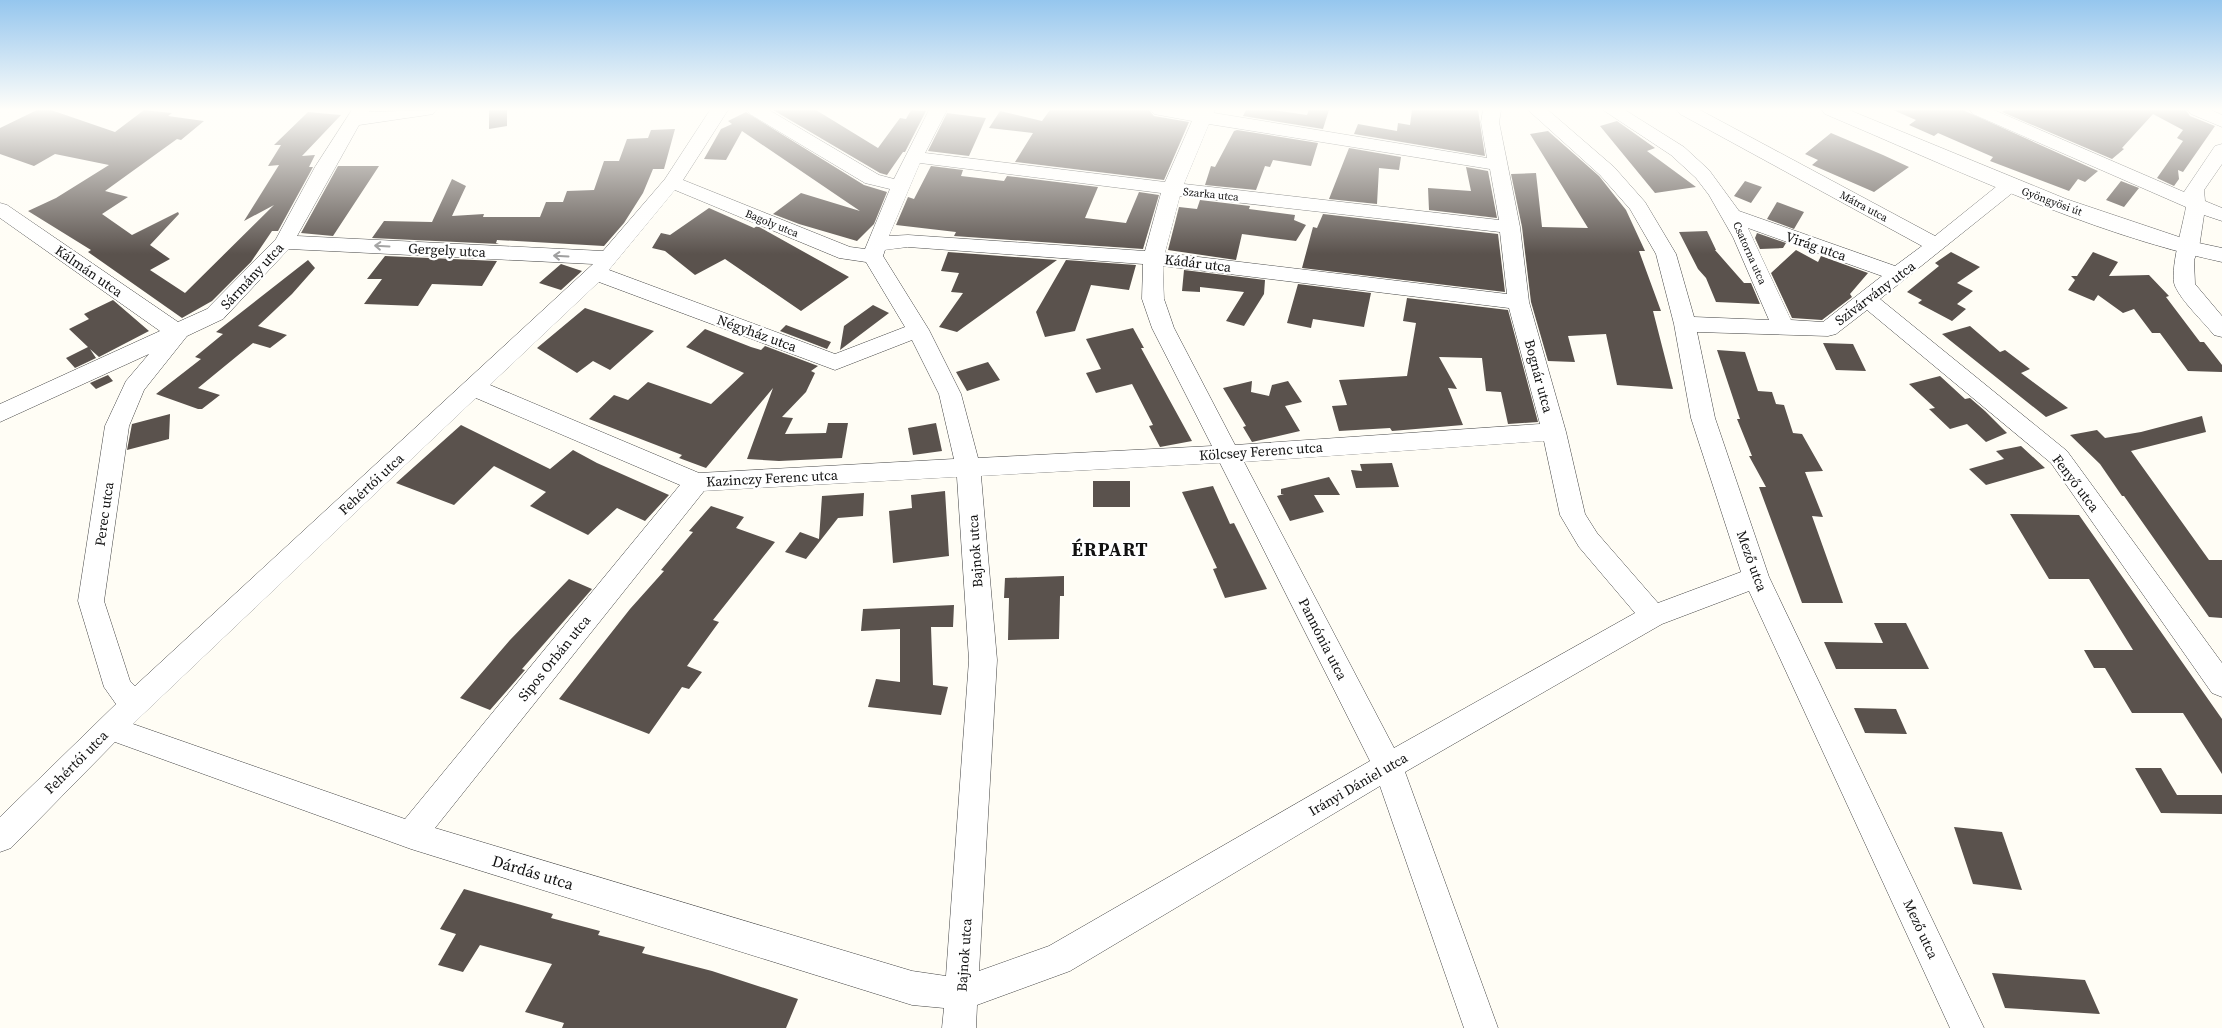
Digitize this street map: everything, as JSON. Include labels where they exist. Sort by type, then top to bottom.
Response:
[{"type":"street","name":"Sármány utca","points":[[0,414],[216,314],[284,242],[332,158]]},
{"type":"street","name":"Fehértói utca","points":[[0,838],[134,704],[603,266],[672,182],[688,158]]},
{"type":"street","points":[[837,158],[872,179],[901,186]]},
{"type":"street","points":[[875,250],[912,158]]},
{"type":"street","name":"Szarka utca","points":[[920,158],[1172,190],[1510,227]]},
{"type":"street","name":"Pannónia utca","points":[[1186,158],[1172,190],[1153,258],[1153,299],[1163,328],[1388,766],[1481,1028]]},
{"type":"street","points":[[1457,158],[1497,165]]},
{"type":"street","name":"Bognár utca","points":[[1496,158],[1510,227],[1518,302],[1554,432],[1573,515],[1588,540],[1653,616]]},
{"type":"street","name":"Mező utca","points":[[1593,158],[1607,170],[1638,206],[1666,254],[1685,324],[1702,418],[1756,577],[1967,1028]]},
{"type":"street","name":"Csatorna utca","points":[[1687,158],[1734,216],[1784,328]]},
{"type":"street","name":"Mátra utca","points":[[1775,158],[1936,245]]},
{"type":"street","name":"Gyöngyösi út","points":[[1944,158],[2009,186],[2189,248],[2222,255]]},
{"type":"street","points":[[2090,158],[2222,215]]},
{"type":"street","points":[[2216,158],[2194,190],[2196,204],[2189,248],[2184,260],[2185,285],[2222,330]]},
{"type":"street","name":"Bagoly utca","points":[[672,182],[846,254],[875,250]]},
{"type":"street","name":"Szivárvány utca","points":[[1685,324],[1828,328],[1899,275],[2009,186]]},
{"type":"street","name":"Kálmán utca","points":[[0,209],[178,333]]},
{"type":"street","name":"Virág utca","points":[[1734,216],[1899,275]]},
{"type":"street","name":"Kádár utca","points":[[875,250],[908,241],[1153,258],[1518,302]]},
{"type":"street","name":"Gergely utca","points":[[284,242],[603,266]]},
{"type":"street","name":"Bajnok utca","points":[[875,250],[950,394],[968,468],[983,660],[959,1028]]},
{"type":"street","name":"Négyház utca","points":[[603,266],[835,362],[918,330]]},
{"type":"street","name":"Fenyő utca","points":[[1867,299],[2059,457],[2222,685]]},
{"type":"street","name":"Perec utca","points":[[134,704],[118,687],[91,601],[117,426],[134,387],[178,333]]},
{"type":"street","name":"Kazinczy Ferenc utca","points":[[474,388],[697,482],[968,468]]},
{"type":"street","name":"Kölcsey Ferenc utca","points":[[968,468],[1228,454],[1554,432]]},
{"type":"street","name":"Sipos Orbán utca","points":[[411,834],[697,482]]},
{"type":"street","name":"Irányi Dániel utca","points":[[961,994],[1058,959],[1388,766],[1653,616],[1756,577]]},
{"type":"street","name":"Dárdás utca","points":[[110,728],[411,834],[912,988],[961,994]]},
{"type":"building","points":[[11,158],[48,158],[34,166]]},
{"type":"building","points":[[75,158],[151,158],[105,191],[128,197],[102,214],[132,235],[178,212],[179,214],[150,245],[170,259],[150,270],[185,293],[274,205],[244,221],[279,165],[268,166],[273,158],[314,158],[309,167],[313,167],[278,231],[272,231],[251,262],[212,301],[182,318],[88,252],[91,250],[28,211],[56,198],[109,165]]},
{"type":"building","points":[[620,158],[667,158],[664,169],[653,169],[643,193],[624,223],[604,246],[497,240],[496,243],[499,244],[372,238],[384,221],[432,222],[452,179],[466,186],[452,216],[484,214],[483,217],[540,217],[546,202],[563,202],[567,191],[594,190],[604,161],[619,161]]},
{"type":"building","points":[[705,158],[727,158],[726,160]]},
{"type":"building","points":[[782,158],[820,158],[864,185],[887,192],[874,224],[857,241],[799,224],[773,214],[801,193],[860,211]]},
{"type":"building","points":[[854,158],[899,158],[887,175]]},
{"type":"building","points":[[1017,158],[1173,158],[1164,180],[1015,162]]},
{"type":"building","points":[[1220,158],[1313,158],[1311,166],[1273,160],[1270,167],[1265,166],[1256,190],[1205,185],[1211,166],[1215,167]]},
{"type":"building","points":[[1345,158],[1401,158],[1399,170],[1379,168],[1377,204],[1329,199]]},
{"type":"building","points":[[1545,158],[1579,158],[1599,176],[1626,210],[1645,251],[1639,251],[1661,311],[1653,311],[1673,389],[1617,385],[1606,334],[1568,336],[1575,362],[1548,361],[1531,302],[1522,227],[1511,174],[1536,173],[1542,227],[1588,228]]},
{"type":"building","points":[[1626,158],[1656,158],[1696,187],[1655,193]]},
{"type":"building","points":[[1814,158],[1889,158],[1909,167],[1874,192],[1812,165],[1818,160]]},
{"type":"building","points":[[1992,158],[2069,158],[2098,171],[2085,182],[2078,179],[2069,191],[1990,161]]},
{"type":"building","points":[[2171,158],[2193,158],[2183,172],[2178,170],[2179,179],[2174,186],[2157,178]]},
{"type":"building","points":[[338,166],[379,166],[333,236],[301,233]]},
{"type":"building","points":[[931,166],[963,170],[961,176],[1004,181],[1007,176],[1098,187],[1085,218],[1126,223],[1139,192],[1159,195],[1143,249],[954,236],[956,232],[896,225],[908,197],[914,199]]},
{"type":"building","points":[[1466,167],[1488,171],[1497,218],[1429,210],[1428,188],[1471,191]]},
{"type":"building","points":[[1745,181],[1762,187],[1751,203],[1734,196]]},
{"type":"building","points":[[2121,181],[2139,188],[2124,207],[2106,200]]},
{"type":"building","points":[[1200,200],[1250,206],[1249,209],[1295,215],[1294,220],[1306,225],[1296,241],[1242,234],[1236,260],[1168,250],[1179,207],[1197,209]]},
{"type":"building","points":[[1777,202],[1804,212],[1794,229],[1767,219]]},
{"type":"building","points":[[709,208],[754,228],[757,226],[849,277],[801,311],[725,259],[695,275],[665,251],[652,248],[661,233],[670,235]]},
{"type":"building","points":[[1323,214],[1498,234],[1505,292],[1302,268],[1313,227],[1317,228]]},
{"type":"building","points":[[1707,231],[1715,250],[1744,283],[1751,283],[1760,304],[1716,302],[1706,278],[1698,269],[1679,232]]},
{"type":"building","points":[[1757,233],[1786,243],[1783,248],[1760,249],[1755,238]]},
{"type":"building","points":[[1796,250],[1818,262],[1821,256],[1868,273],[1850,294],[1852,297],[1822,320],[1792,318],[1771,273]]},
{"type":"building","points":[[948,252],[1057,260],[957,332],[939,327],[963,293],[951,292],[959,273],[941,271]]},
{"type":"building","points":[[1951,252],[1980,267],[1957,283],[1973,291],[1957,304],[1966,309],[1952,321],[1918,303],[1922,300],[1907,292],[1939,266],[1935,263]]},
{"type":"building","points":[[2093,252],[2118,262],[2109,276],[2149,275],[2169,296],[2166,297],[2200,342],[2204,342],[2222,365],[2222,372],[2188,371],[2160,333],[2152,333],[2134,309],[2123,313],[2098,295],[2094,301],[2068,290],[2075,280],[2071,276],[2077,276]]},
{"type":"building","points":[[385,256],[497,261],[482,286],[432,284],[418,306],[364,304],[382,279],[367,279]]},
{"type":"building","points":[[308,260],[315,268],[292,294],[258,326],[287,335],[270,348],[253,343],[198,388],[220,395],[202,409],[198,409],[156,394],[201,359],[195,357],[223,334],[216,332]]},
{"type":"building","points":[[1066,260],[1136,265],[1129,290],[1091,285],[1075,331],[1045,337],[1036,312]]},
{"type":"building","points":[[561,264],[582,271],[561,290],[539,283]]},
{"type":"building","points":[[1184,270],[1265,280],[1264,294],[1244,326],[1226,321],[1244,292],[1200,287],[1200,292],[1182,291]]},
{"type":"building","points":[[1298,284],[1371,293],[1364,327],[1313,319],[1311,328],[1287,323]]},
{"type":"building","points":[[1407,298],[1508,310],[1538,422],[1508,424],[1501,392],[1486,391],[1482,358],[1439,357],[1457,389],[1448,388],[1463,425],[1392,431],[1390,428],[1339,431],[1332,406],[1347,405],[1339,380],[1407,376],[1416,323],[1403,321]]},
{"type":"building","points":[[113,300],[149,331],[99,357],[90,349],[96,358],[75,368],[66,358],[88,347],[69,329],[89,319],[84,314]]},
{"type":"building","points":[[873,305],[889,313],[840,350],[844,326]]},
{"type":"building","points":[[585,308],[654,331],[610,370],[593,361],[577,373],[537,348]]},
{"type":"building","points":[[786,325],[831,342],[827,349],[780,331]]},
{"type":"building","points":[[1970,326],[2000,352],[2005,350],[2030,369],[2021,373],[2068,408],[2046,417],[1942,334]]},
{"type":"building","points":[[1133,328],[1144,348],[1141,348],[1192,441],[1160,447],[1149,426],[1153,425],[1132,384],[1096,393],[1086,373],[1101,369],[1086,339]]},
{"type":"building","points":[[705,329],[751,347],[761,350],[765,346],[818,366],[811,371],[815,373],[806,392],[782,417],[793,418],[785,434],[826,433],[828,423],[848,423],[842,458],[779,461],[747,459],[773,388],[706,468],[679,458],[682,455],[589,419],[614,395],[628,400],[648,382],[711,404],[744,373],[686,347]]},
{"type":"building","points":[[1823,343],[1853,344],[1866,371],[1836,370]]},
{"type":"building","points":[[1717,350],[1745,352],[1758,391],[1772,392],[1776,404],[1784,405],[1793,433],[1802,434],[1823,471],[1805,472],[1823,517],[1812,516],[1843,603],[1802,603],[1759,487],[1766,487],[1749,456],[1752,456],[1737,419],[1740,419]]},
{"type":"building","points":[[988,362],[1000,380],[967,391],[956,372]]},
{"type":"building","points":[[108,375],[113,381],[96,389],[90,383]]},
{"type":"building","points":[[1940,376],[1965,399],[1970,398],[2007,433],[1986,442],[1967,424],[1950,429],[1929,409],[1935,408],[1909,384]]},
{"type":"building","points":[[1252,381],[1251,392],[1269,396],[1272,385],[1288,381],[1302,402],[1285,406],[1300,431],[1252,442],[1243,427],[1246,426],[1223,388]]},
{"type":"building","points":[[170,414],[169,439],[127,450],[132,424]]},
{"type":"building","points":[[2202,416],[2206,432],[2131,451],[2209,560],[2222,560],[2222,618],[2209,617],[2100,464],[2070,435],[2097,430],[2105,438],[2141,432]]},
{"type":"building","points":[[936,423],[942,451],[913,455],[908,428]]},
{"type":"building","points":[[461,425],[550,469],[573,450],[597,463],[669,495],[645,521],[617,508],[588,535],[530,506],[546,492],[494,466],[454,505],[396,483]]},
{"type":"building","points":[[2021,446],[2045,468],[1986,485],[1969,469],[2004,459],[1996,451]]},
{"type":"building","points":[[1392,463],[1399,487],[1356,488],[1351,470],[1362,471],[1360,464]]},
{"type":"building","points":[[1329,477],[1340,495],[1314,495],[1324,512],[1290,521],[1277,496],[1284,494],[1281,494],[1281,489]]},
{"type":"building","points":[[1093,481],[1130,481],[1130,507],[1093,507]]},
{"type":"building","points":[[1213,486],[1230,524],[1234,523],[1267,589],[1225,598],[1213,569],[1217,568],[1182,492]]},
{"type":"building","points":[[945,491],[949,556],[893,563],[889,511],[912,508],[911,495]]},
{"type":"building","points":[[864,493],[863,516],[838,518],[806,559],[785,552],[800,532],[819,539],[822,496]]},
{"type":"building","points":[[711,506],[744,517],[736,528],[775,542],[713,620],[719,622],[687,666],[702,672],[689,689],[682,687],[649,734],[559,699],[630,609],[664,571],[661,570],[693,532],[689,531]]},
{"type":"building","points":[[2010,514],[2079,515],[2222,719],[2222,774],[2183,713],[2132,713],[2105,668],[2094,668],[2084,650],[2133,650],[2089,579],[2049,579]]},
{"type":"building","points":[[1064,576],[1064,596],[1060,596],[1059,639],[1008,640],[1009,598],[1004,598],[1005,578]]},
{"type":"building","points":[[569,579],[592,589],[522,669],[525,670],[490,710],[460,698],[510,640]]},
{"type":"building","points":[[954,605],[953,627],[931,627],[933,685],[948,687],[941,715],[868,707],[876,679],[900,682],[900,629],[861,631],[863,609]]},
{"type":"building","points":[[1874,623],[1906,623],[1929,669],[1836,669],[1824,642],[1883,643]]},
{"type":"building","points":[[1854,708],[1896,709],[1907,734],[1865,733]]},
{"type":"building","points":[[2135,768],[2161,768],[2177,795],[2222,795],[2222,814],[2161,813]]},
{"type":"building","points":[[1954,827],[2002,832],[2022,890],[1973,884]]},
{"type":"building","points":[[464,889],[553,914],[551,918],[600,931],[598,935],[645,947],[642,953],[712,971],[798,999],[786,1028],[562,1028],[564,1023],[525,1012],[552,964],[480,945],[463,972],[438,965],[456,934],[440,929]]},
{"type":"building","points":[[1992,973],[2085,980],[2100,1014],[2005,1008]]},
{"type":"district","name":"ÉRPART","points":[[1110,549]]}]
